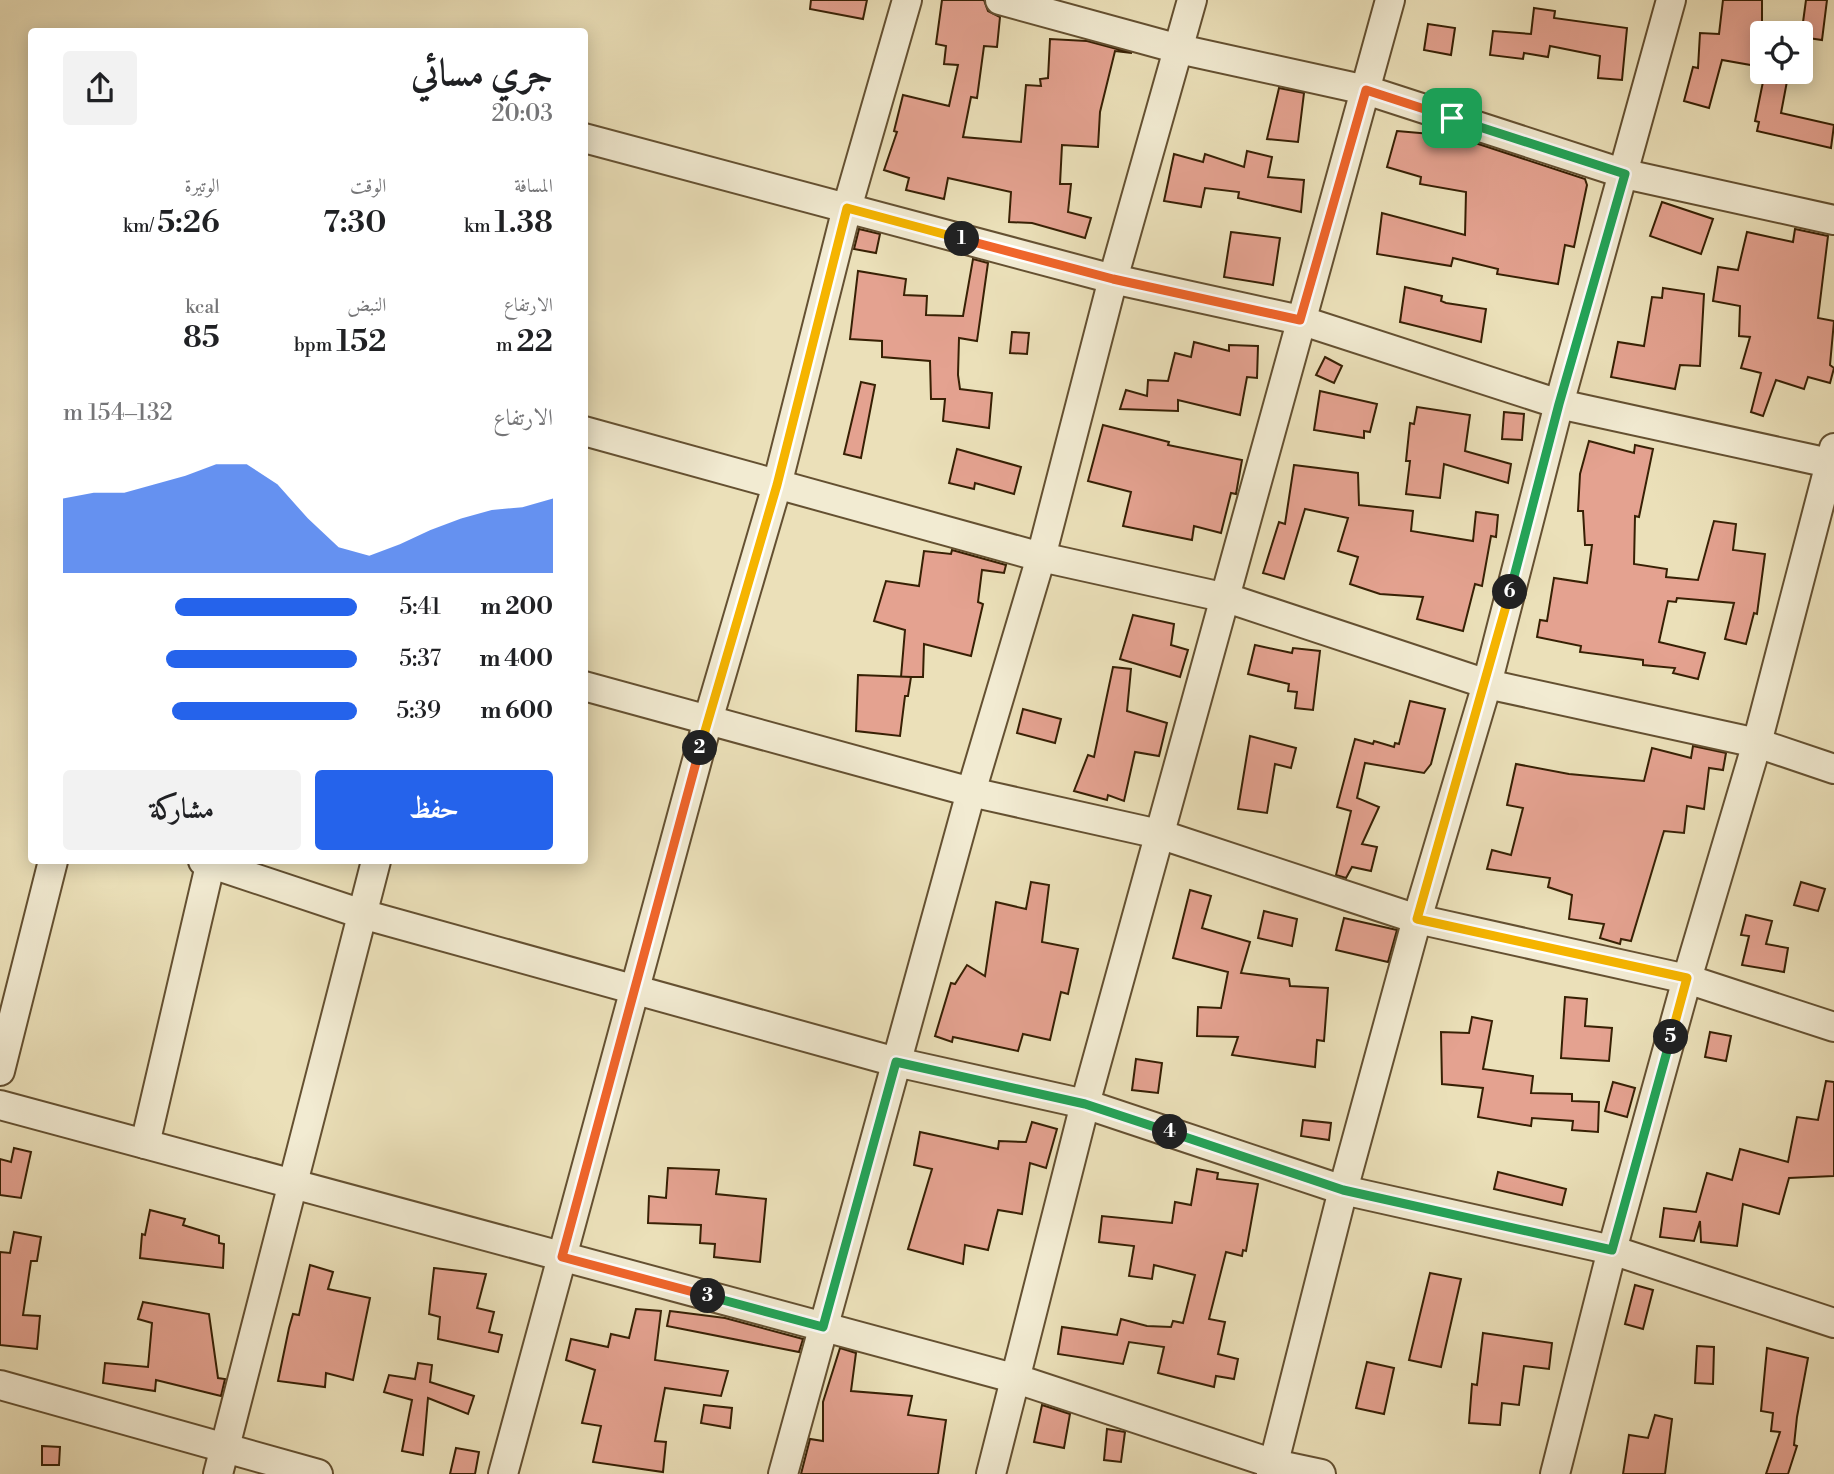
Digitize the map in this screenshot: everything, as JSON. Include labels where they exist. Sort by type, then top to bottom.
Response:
[{"type":"street","points":[[503,1474],[708,720],[777,485],[847,208],[906,0]]},
{"type":"street","points":[[1000,0],[1179,49],[1366,90],[1625,174],[1834,220]]},
{"type":"street","points":[[783,1474],[971,792],[1041,557],[1113,279],[1192,0]]},
{"type":"street","points":[[991,1474],[1085,1104],[1227,598],[1300,320],[1390,0]]},
{"type":"street","points":[[1272,1469],[1343,1190],[1417,919],[1487,684],[1559,404],[1625,174],[1671,0]]},
{"type":"street","points":[[588,139],[1113,279],[1300,320],[1559,404],[1833,458],[1757,743],[1687,978],[1612,1250],[1555,1474]]},
{"type":"street","points":[[588,433],[1041,557],[1227,598],[1487,684],[1757,743],[1834,769]]},
{"type":"street","points":[[588,687],[971,792],[1159,834],[1417,919],[1687,978],[1834,1027]]},
{"type":"street","points":[[0,1071],[52,864]]},
{"type":"street","points":[[145,1144],[208,864]]},
{"type":"street","points":[[214,864],[362,914],[896,1062],[1085,1104],[1343,1190],[1612,1250],[1834,1323]]},
{"type":"street","points":[[221,1461],[375,864]]},
{"type":"street","points":[[0,1105],[1017,1380],[1272,1469],[1321,1474]]},
{"type":"street","points":[[0,1385],[221,1461],[318,1474]]},
{"type":"building","points":[[811,0],[867,0],[863,19],[810,9]]},
{"type":"building","points":[[942,0],[984,0],[988,11],[1000,17],[997,47],[984,46],[977,98],[971,97],[963,137],[1021,142],[1026,85],[1041,86],[1040,79],[1048,78],[1050,39],[1087,41],[1132,53],[1115,51],[1100,112],[1098,147],[1062,145],[1060,184],[1071,184],[1068,212],[1091,218],[1085,238],[1032,223],[1009,222],[1011,192],[948,178],[944,199],[906,190],[909,178],[884,170],[897,132],[894,131],[903,95],[949,106],[958,65],[944,64],[946,46],[936,44]]},
{"type":"building","points":[[1723,0],[1762,0],[1762,21],[1750,21],[1750,65],[1722,60],[1709,108],[1684,101],[1693,67],[1698,68],[1700,33],[1719,34]]},
{"type":"building","points":[[1806,0],[1827,0],[1822,40],[1813,39],[1813,21],[1803,21]]},
{"type":"building","points":[[1534,8],[1555,11],[1554,18],[1627,28],[1622,80],[1598,78],[1600,56],[1550,46],[1548,57],[1524,53],[1523,59],[1490,55],[1493,31],[1531,34]]},
{"type":"building","points":[[1428,24],[1455,28],[1451,55],[1424,50]]},
{"type":"building","points":[[1763,84],[1786,84],[1781,113],[1834,125],[1831,148],[1757,131],[1759,122],[1755,121]]},
{"type":"building","points":[[1279,88],[1304,93],[1298,142],[1267,139]]},
{"type":"building","points":[[1397,131],[1454,136],[1585,179],[1587,185],[1574,247],[1565,245],[1558,284],[1497,274],[1498,269],[1453,258],[1451,266],[1377,254],[1382,213],[1465,235],[1466,192],[1420,184],[1421,177],[1387,167]]},
{"type":"building","points":[[1247,151],[1272,157],[1268,177],[1304,180],[1301,212],[1238,198],[1239,192],[1205,188],[1201,207],[1164,201],[1174,154],[1203,162],[1205,154],[1244,167]]},
{"type":"building","points":[[1662,202],[1713,219],[1701,254],[1650,236]]},
{"type":"building","points":[[859,229],[880,234],[876,253],[854,249]]},
{"type":"building","points":[[1795,229],[1828,236],[1818,318],[1834,321],[1830,365],[1834,368],[1830,383],[1808,377],[1804,389],[1776,380],[1763,416],[1751,412],[1761,373],[1741,368],[1750,337],[1739,336],[1740,306],[1713,301],[1718,267],[1738,270],[1747,232],[1793,242]]},
{"type":"building","points":[[1231,232],[1280,238],[1273,285],[1224,277]]},
{"type":"building","points":[[973,259],[988,263],[977,341],[959,338],[958,375],[960,389],[992,393],[989,428],[943,421],[945,399],[931,399],[930,361],[882,357],[882,341],[850,339],[858,271],[906,279],[904,295],[927,296],[926,315],[963,316]]},
{"type":"building","points":[[1405,287],[1442,296],[1441,301],[1446,303],[1486,309],[1481,342],[1400,322]]},
{"type":"building","points":[[1663,288],[1704,294],[1700,366],[1680,365],[1675,389],[1611,377],[1618,342],[1644,346],[1652,297],[1662,298]]},
{"type":"building","points":[[1012,332],[1029,333],[1027,354],[1010,353]]},
{"type":"building","points":[[1194,342],[1229,351],[1229,345],[1258,346],[1257,378],[1247,377],[1240,415],[1178,400],[1178,411],[1120,409],[1126,390],[1147,396],[1148,380],[1168,381],[1175,353],[1191,357]]},
{"type":"building","points":[[1325,357],[1342,366],[1334,383],[1316,375]]},
{"type":"building","points":[[861,382],[875,385],[861,458],[844,454]]},
{"type":"building","points":[[1320,391],[1377,404],[1370,432],[1364,431],[1364,438],[1314,430]]},
{"type":"building","points":[[1417,407],[1470,415],[1465,451],[1511,464],[1508,483],[1444,464],[1440,498],[1406,494],[1410,461],[1406,461],[1410,423],[1414,424]]},
{"type":"building","points":[[1504,412],[1524,414],[1522,440],[1502,439]]},
{"type":"building","points":[[1103,425],[1169,442],[1168,445],[1242,460],[1236,494],[1231,493],[1221,533],[1194,526],[1192,540],[1123,526],[1131,492],[1088,481]]},
{"type":"building","points":[[1589,441],[1634,453],[1635,445],[1653,449],[1639,517],[1635,516],[1634,564],[1667,569],[1666,577],[1698,580],[1714,521],[1736,524],[1733,550],[1765,554],[1757,614],[1754,613],[1746,644],[1725,639],[1734,603],[1677,598],[1676,602],[1668,601],[1659,642],[1705,653],[1698,679],[1673,673],[1675,668],[1643,665],[1643,660],[1580,652],[1581,646],[1537,637],[1540,620],[1547,621],[1554,578],[1587,583],[1592,545],[1585,545],[1583,511],[1578,511],[1580,474]]},
{"type":"building","points":[[957,449],[1021,467],[1014,494],[975,483],[974,489],[949,483]]},
{"type":"building","points":[[1294,465],[1358,473],[1359,505],[1413,511],[1411,531],[1473,541],[1476,512],[1498,515],[1496,537],[1491,536],[1482,586],[1475,584],[1463,631],[1417,619],[1423,597],[1380,594],[1350,584],[1358,557],[1338,551],[1348,518],[1305,509],[1284,579],[1263,573],[1279,522],[1285,524]]},
{"type":"building","points":[[952,550],[1006,565],[1004,573],[982,570],[978,602],[983,604],[971,656],[924,644],[923,677],[901,677],[905,630],[874,621],[886,581],[919,586],[924,551],[951,554]]},
{"type":"building","points":[[1133,615],[1174,624],[1171,645],[1188,650],[1180,677],[1120,659]]},
{"type":"building","points":[[1255,645],[1292,653],[1293,648],[1320,651],[1313,710],[1295,708],[1297,692],[1288,691],[1289,684],[1248,674]]},
{"type":"building","points":[[1113,667],[1131,669],[1127,711],[1167,723],[1159,756],[1135,752],[1124,801],[1108,795],[1107,800],[1074,791],[1088,755],[1094,757]]},
{"type":"building","points":[[858,675],[911,677],[908,696],[905,696],[900,736],[856,731]]},
{"type":"building","points":[[1410,701],[1445,709],[1431,764],[1424,773],[1365,763],[1357,798],[1379,807],[1362,844],[1377,847],[1371,871],[1352,867],[1346,878],[1336,875],[1351,811],[1337,807],[1355,739],[1394,747],[1395,743],[1399,744]]},
{"type":"building","points":[[1023,709],[1061,719],[1055,743],[1017,733]]},
{"type":"building","points":[[1250,736],[1296,748],[1291,768],[1275,764],[1267,813],[1238,809]]},
{"type":"building","points":[[1693,746],[1726,753],[1723,770],[1709,768],[1704,809],[1687,806],[1684,833],[1664,831],[1631,941],[1621,939],[1620,944],[1600,938],[1604,924],[1569,919],[1572,895],[1548,887],[1550,878],[1487,869],[1492,850],[1511,855],[1523,808],[1507,805],[1516,764],[1569,774],[1644,781],[1652,748],[1691,758]]},
{"type":"building","points":[[1031,882],[1049,885],[1042,942],[1078,949],[1068,994],[1061,992],[1050,1040],[1023,1034],[1018,1051],[953,1037],[952,1042],[935,1036],[951,983],[955,984],[967,965],[985,976],[996,902],[1026,909]]},
{"type":"building","points":[[1801,882],[1825,889],[1818,911],[1794,905]]},
{"type":"building","points":[[1190,890],[1211,896],[1202,928],[1250,942],[1241,973],[1289,979],[1290,986],[1328,988],[1324,1041],[1317,1040],[1315,1067],[1232,1055],[1238,1037],[1197,1036],[1198,1007],[1221,1008],[1228,972],[1173,958]]},
{"type":"building","points":[[1264,911],[1297,919],[1292,946],[1258,938]]},
{"type":"building","points":[[1746,915],[1772,921],[1766,944],[1788,948],[1784,972],[1742,965],[1749,936],[1741,935]]},
{"type":"building","points":[[1344,918],[1397,930],[1388,962],[1336,950]]},
{"type":"building","points":[[1565,997],[1587,999],[1585,1026],[1612,1028],[1609,1061],[1561,1058]]},
{"type":"building","points":[[1472,1017],[1492,1021],[1483,1069],[1533,1076],[1531,1093],[1572,1094],[1572,1101],[1599,1102],[1598,1132],[1572,1130],[1573,1121],[1532,1118],[1531,1126],[1478,1117],[1483,1088],[1442,1084],[1441,1032],[1469,1033]]},
{"type":"building","points":[[1710,1032],[1731,1036],[1726,1061],[1705,1057]]},
{"type":"building","points":[[1136,1059],[1162,1063],[1158,1093],[1132,1090]]},
{"type":"building","points":[[1826,1081],[1834,1082],[1834,1176],[1789,1178],[1779,1214],[1743,1204],[1737,1246],[1701,1242],[1700,1221],[1694,1241],[1660,1237],[1664,1208],[1696,1212],[1707,1173],[1732,1180],[1740,1149],[1788,1162],[1797,1117],[1818,1120]]},
{"type":"building","points":[[1613,1082],[1635,1088],[1627,1117],[1605,1111]]},
{"type":"building","points":[[1303,1120],[1331,1123],[1329,1140],[1301,1136]]},
{"type":"building","points":[[1032,1122],[1057,1129],[1046,1168],[1030,1163],[1022,1214],[998,1210],[988,1250],[965,1245],[963,1264],[908,1249],[932,1169],[914,1165],[920,1132],[998,1149],[999,1141],[1026,1142]]},
{"type":"building","points":[[14,1148],[31,1152],[21,1198],[0,1195],[0,1159],[11,1162]]},
{"type":"building","points":[[668,1168],[719,1170],[716,1194],[766,1199],[760,1262],[714,1257],[715,1244],[700,1243],[701,1225],[648,1223],[649,1196],[666,1198]]},
{"type":"building","points":[[1197,1169],[1218,1173],[1217,1179],[1258,1184],[1246,1251],[1243,1250],[1242,1256],[1226,1252],[1209,1319],[1225,1322],[1218,1354],[1238,1359],[1234,1379],[1216,1376],[1214,1387],[1158,1373],[1164,1347],[1129,1342],[1123,1364],[1058,1354],[1062,1327],[1117,1335],[1121,1319],[1147,1326],[1171,1327],[1173,1321],[1183,1323],[1195,1275],[1154,1265],[1152,1279],[1129,1276],[1134,1246],[1099,1242],[1102,1216],[1172,1223],[1175,1202],[1191,1205]]},
{"type":"building","points":[[1498,1172],[1566,1189],[1562,1205],[1494,1189]]},
{"type":"building","points":[[150,1210],[185,1219],[183,1225],[219,1236],[219,1243],[224,1244],[223,1268],[140,1258],[142,1234],[145,1235]]},
{"type":"building","points":[[14,1232],[41,1237],[37,1261],[31,1261],[23,1315],[40,1316],[37,1349],[0,1345],[0,1252],[10,1253]]},
{"type":"building","points":[[310,1265],[333,1272],[328,1289],[370,1298],[353,1380],[326,1373],[325,1387],[278,1381],[289,1328],[293,1314],[299,1315]]},
{"type":"building","points":[[434,1268],[486,1274],[477,1308],[494,1312],[489,1332],[502,1335],[498,1352],[438,1339],[440,1317],[429,1314]]},
{"type":"building","points":[[1430,1273],[1461,1279],[1441,1367],[1409,1360]]},
{"type":"building","points":[[1635,1285],[1653,1290],[1643,1329],[1625,1324]]},
{"type":"building","points":[[143,1302],[209,1314],[218,1378],[225,1379],[221,1396],[156,1380],[155,1391],[103,1383],[105,1363],[148,1367],[152,1323],[138,1319]]},
{"type":"building","points":[[636,1309],[661,1311],[655,1360],[728,1371],[721,1396],[665,1388],[655,1441],[666,1442],[663,1472],[593,1462],[601,1426],[582,1423],[595,1370],[566,1360],[571,1339],[608,1347],[611,1334],[629,1338]]},
{"type":"building","points":[[670,1311],[725,1318],[803,1339],[799,1352],[667,1326]]},
{"type":"building","points":[[1483,1333],[1552,1343],[1549,1369],[1524,1366],[1519,1405],[1502,1403],[1500,1425],[1469,1423],[1472,1384],[1477,1385]]},
{"type":"building","points":[[1697,1346],[1714,1347],[1713,1384],[1695,1383]]},
{"type":"building","points":[[840,1348],[856,1353],[851,1391],[912,1396],[908,1415],[946,1420],[938,1474],[801,1474],[810,1439],[823,1441],[823,1402]]},
{"type":"building","points":[[1767,1348],[1808,1358],[1797,1417],[1794,1445],[1797,1446],[1788,1474],[1766,1474],[1780,1432],[1771,1431],[1773,1413],[1761,1411]]},
{"type":"building","points":[[1367,1362],[1394,1368],[1384,1414],[1356,1408]]},
{"type":"building","points":[[418,1363],[432,1365],[430,1382],[474,1396],[468,1414],[428,1398],[423,1455],[402,1451],[412,1400],[384,1392],[389,1375],[415,1379]]},
{"type":"building","points":[[704,1405],[732,1408],[730,1428],[701,1423]]},
{"type":"building","points":[[1042,1405],[1070,1414],[1064,1448],[1034,1442]]},
{"type":"building","points":[[1655,1415],[1672,1419],[1665,1474],[1623,1474],[1629,1435],[1648,1438]]},
{"type":"building","points":[[1107,1429],[1125,1432],[1121,1462],[1104,1460]]},
{"type":"building","points":[[42,1446],[60,1447],[59,1465],[42,1465]]},
{"type":"building","points":[[456,1448],[479,1452],[475,1474],[450,1474]]},
{"type":"route","points":[[1366,90],[1452,118],[1625,174],[1559,404],[1487,684],[1417,919],[1687,978],[1612,1250],[1343,1190],[1085,1104],[896,1062],[823,1327],[562,1257],[708,720],[777,485],[847,208],[1113,279],[1300,320],[1366,90]]}]
